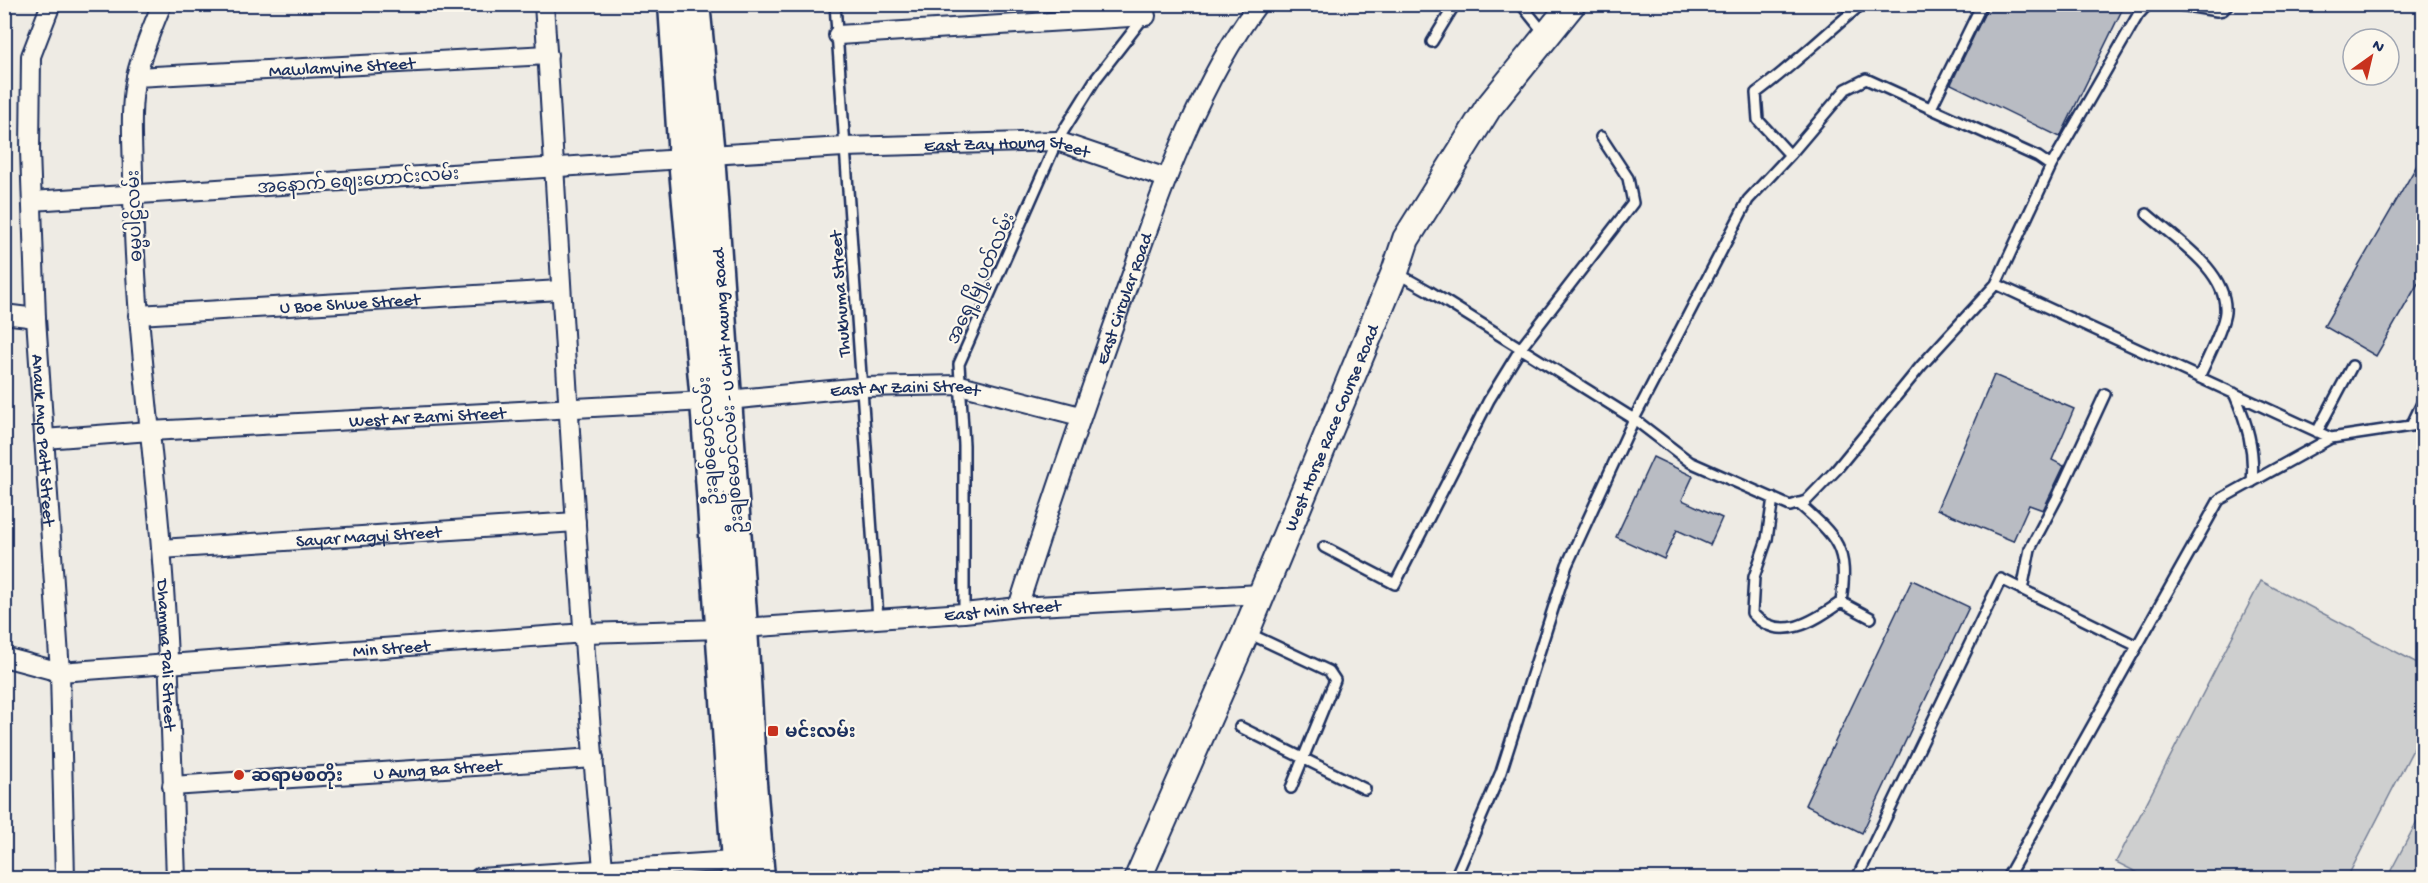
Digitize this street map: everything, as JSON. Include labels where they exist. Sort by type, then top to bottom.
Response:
[{"type":"main road","name":"ဦးချစ်မောင်လမ်း","points":[[673,4],[697,157]]},
{"type":"main road","name":"ဦးချစ်မောင်လမ်း","points":[[695,4],[697,157],[748,869]]},
{"type":"street","name":"Anauk Myo Patt Street","points":[[51,4],[31,56],[29,75],[36,318],[60,672],[65,879]]},
{"type":"street","name":"ဓမ္မပါဠိလမ်း","points":[[150,431],[138,315],[133,196],[133,102],[136,77],[150,31],[162,4]]},
{"type":"street","points":[[544,4],[556,166],[560,290],[603,874]]},
{"type":"street","name":"East Circular Road","points":[[1018,607],[1080,416],[1166,178],[1200,104],[1243,25],[1258,4]]},
{"type":"street","name":"West Horse Race Course Road","points":[[1138,879],[1246,632],[1395,272],[1406,239],[1488,108],[1572,4]]},
{"type":"street","points":[[838,34],[1150,10]]},
{"type":"street","name":"Mawlamyine Street","points":[[136,77],[548,55]]},
{"type":"street","name":"East Zay Houng Steet","points":[[697,157],[844,147],[1057,141],[1166,178]]},
{"type":"street","name":"အနောက် ဈေးဟောင်းလမ်း","points":[[32,201],[697,157]]},
{"type":"street","name":"U Boe Shwe Street","points":[[138,315],[560,290]]},
{"type":"street","points":[[4,314],[36,318]]},
{"type":"street","name":"East Ar Zaini Street","points":[[716,401],[862,387],[960,385],[1080,416]]},
{"type":"street","name":"West Ar Zarni Street","points":[[44,439],[150,431],[716,401]]},
{"type":"street","name":"Dhamma Pali Street","points":[[150,431],[161,549],[168,666],[176,879]]},
{"type":"street","name":"Sayar Magyi Street","points":[[161,549],[576,522]]},
{"type":"street","name":"East Min Street","points":[[732,628],[964,613],[1018,607],[1261,594]]},
{"type":"street","name":"Min Street","points":[[4,657],[60,672],[168,666],[585,633],[732,628]]},
{"type":"street","name":"U Aung Ba Street","points":[[172,786],[594,758]]},
{"type":"street","points":[[479,879],[748,869]]},
{"type":"lane","name":"Thukhuma Street","points":[[835,4],[878,618]]},
{"type":"lane","points":[[1432,42],[1455,4]]},
{"type":"lane","points":[[1521,4],[1546,36]]},
{"type":"lane","points":[[1791,155],[1758,120],[1756,93],[1862,4]]},
{"type":"lane","points":[[1931,108],[1982,4]]},
{"type":"lane","points":[[1395,272],[1634,419],[1690,462],[1790,506],[1806,501],[1836,470],[1921,366],[1996,284],[2050,166],[2138,15],[2148,4]]},
{"type":"lane","points":[[2174,4],[2217,10],[2223,10],[2228,4]]},
{"type":"lane","name":"အရှေ့မြို့ပတ်လမ်း","points":[[964,613],[964,445],[959,364],[1057,141],[1095,80],[1150,10]]},
{"type":"lane","points":[[1455,879],[1501,772],[1568,565],[1634,419],[1748,200],[1791,155],[1846,88],[1866,79],[2038,157],[2050,166]]},
{"type":"lane","points":[[1324,547],[1395,584],[1489,400],[1521,348],[1633,203],[1628,178],[1601,137]]},
{"type":"lane","points":[[2147,214],[2212,271],[2223,290],[2225,314],[2199,377]]},
{"type":"lane","points":[[1996,284],[2331,438]]},
{"type":"lane","points":[[2317,432],[2352,366]]},
{"type":"lane","points":[[2234,393],[2247,424],[2253,465],[2252,482]]},
{"type":"lane","points":[[2022,590],[2030,549],[2058,498],[2105,394]]},
{"type":"lane","points":[[2411,426],[2424,399]]},
{"type":"lane","points":[[2007,879],[2219,500],[2331,438],[2424,424]]},
{"type":"lane","points":[[1773,498],[1767,539],[1754,578],[1752,613],[1761,623],[1775,628],[1802,626],[1841,602],[1845,574],[1840,549],[1824,526],[1798,503]]},
{"type":"lane","points":[[1857,879],[2001,579],[2137,646]]},
{"type":"lane","points":[[1841,602],[1871,618]]},
{"type":"lane","points":[[1246,632],[1329,670],[1335,680],[1291,788]]},
{"type":"lane","points":[[1240,727],[1365,789]]},
{"type":"shaded area","points":[[2261,581],[2423,666],[2423,730],[2347,878],[2148,878],[2116,862]]},
{"type":"shaded area","points":[[2423,810],[2423,878],[2387,878]]},
{"type":"building","points":[[1989,4],[2110,4],[2122,10],[2060,137],[1951,84]]},
{"type":"building","points":[[2424,153],[2424,273],[2376,356],[2324,326]]},
{"type":"building","points":[[1994,375],[2074,409],[2052,460],[2064,466],[2043,510],[2029,505],[2013,541],[1937,509]]},
{"type":"building","points":[[1653,457],[1693,476],[1682,500],[1722,518],[1710,545],[1677,530],[1664,559],[1616,537]]},
{"type":"building","points":[[1912,580],[1969,607],[1862,833],[1805,805]]},
{"type":"place","name":"မင်းလမ်း","points":[[773,731]]},
{"type":"place","name":"ဆရာမစတိုး","points":[[239,775]]}]
